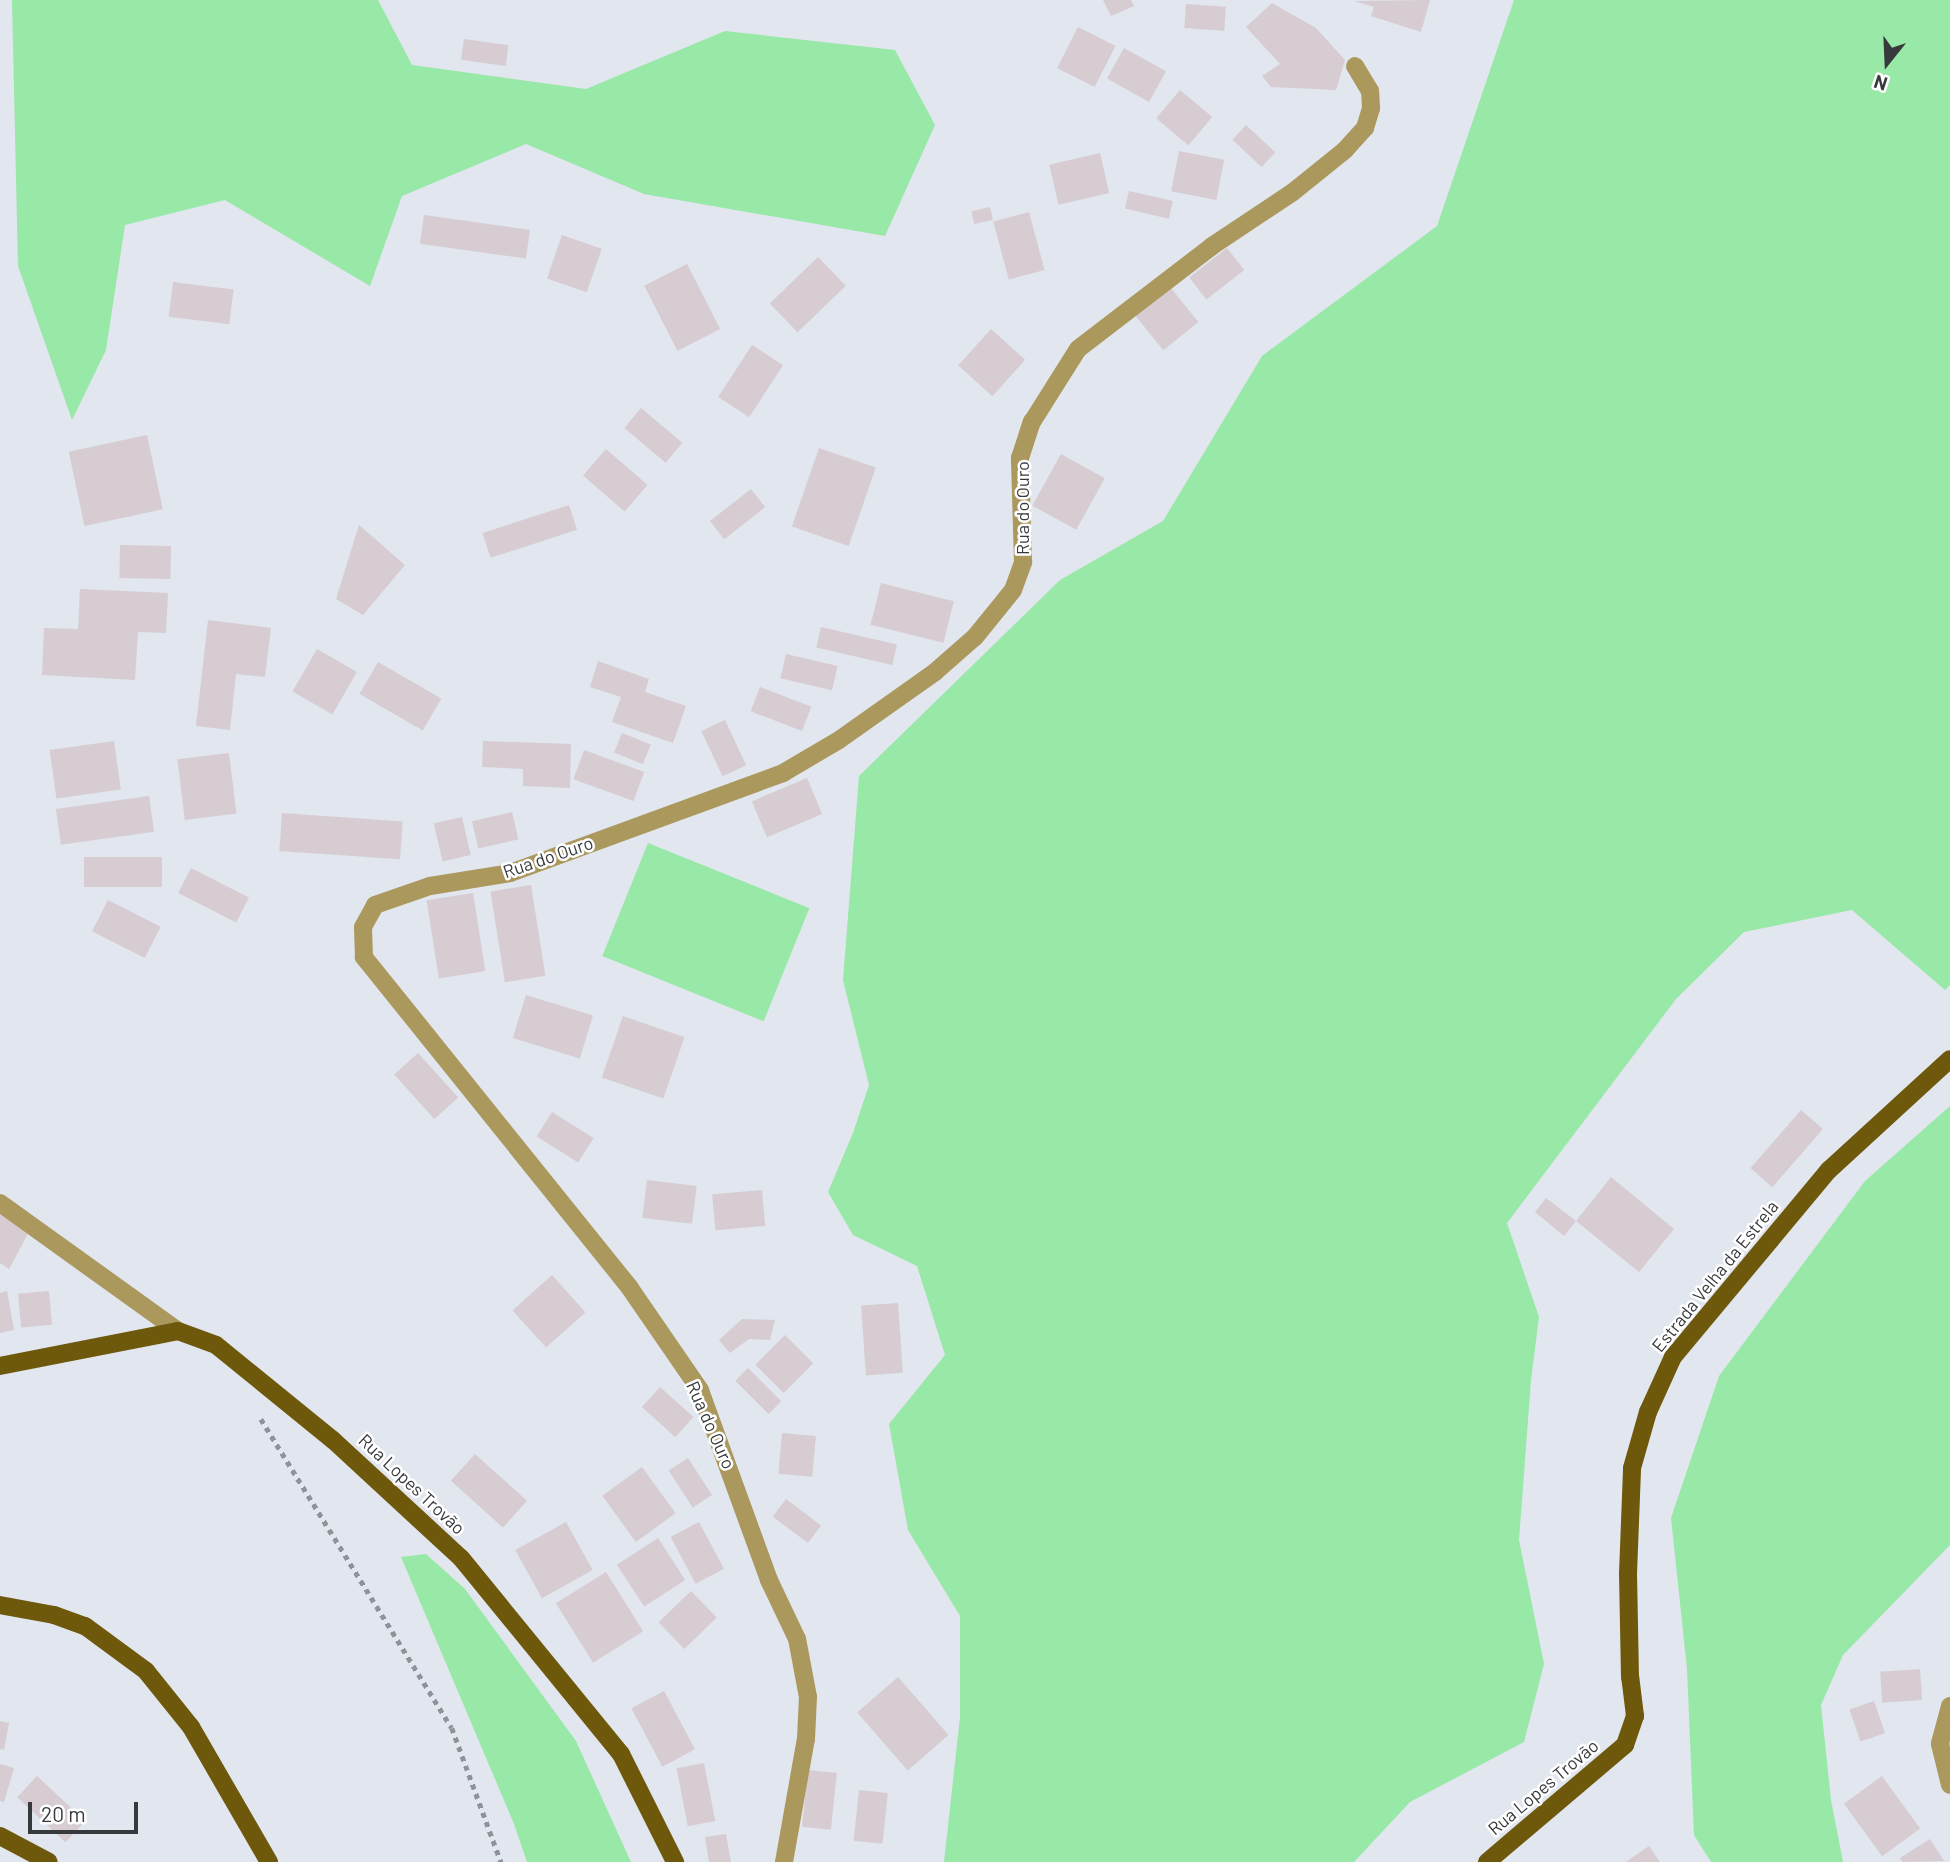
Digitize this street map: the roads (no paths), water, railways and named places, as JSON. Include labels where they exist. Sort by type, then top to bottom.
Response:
[{"type":"main road","name":"Estrada Velha da Estrela","points":[[1625,1745],[1635,1716],[1629,1638],[1632,1468],[1648,1412],[1673,1357],[1829,1170],[1950,1059]]},
{"type":"main road","name":"Rua Lopes Trovão","points":[[178,1331],[216,1345],[312,1423],[461,1558],[621,1754],[675,1862]]},
{"type":"main road","points":[[0,1366],[178,1331]]},
{"type":"main road","points":[[0,1605],[54,1615],[85,1626],[146,1671],[191,1727],[269,1862]]},
{"type":"main road","name":"Rua Lopes Trovão","points":[[1487,1862],[1625,1745]]},
{"type":"main road","points":[[0,1836],[49,1862]]},
{"type":"street","name":"Rua do Ouro","points":[[784,1862],[806,1739],[808,1697],[797,1639],[769,1580],[700,1390],[630,1288],[364,957],[363,927],[375,905],[430,886],[510,873],[783,773],[839,740],[935,672],[975,637],[1013,590],[1023,562],[1020,458],[1032,422],[1078,349],[1212,246],[1293,192],[1345,150],[1365,128],[1371,108],[1370,91],[1355,66]]},
{"type":"street","points":[[0,1203],[178,1331]]},
{"type":"street","points":[[1950,1706],[1940,1744],[1950,1785]]}]
